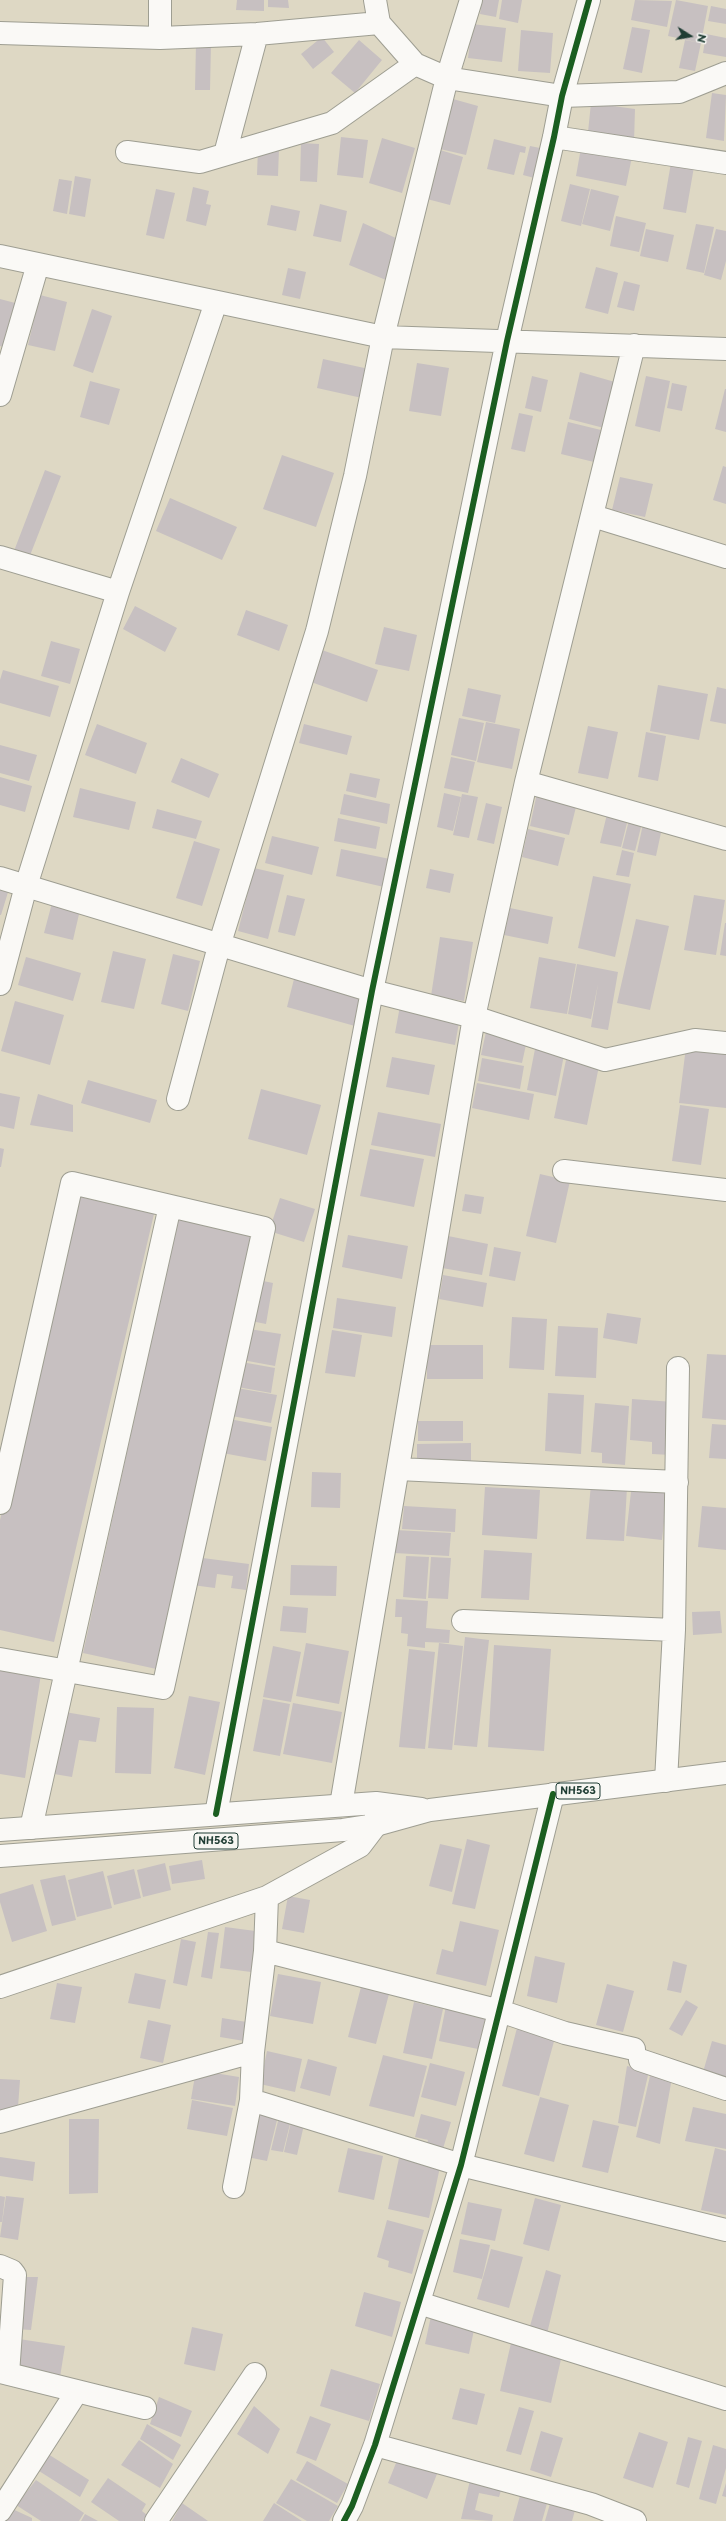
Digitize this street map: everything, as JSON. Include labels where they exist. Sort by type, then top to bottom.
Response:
[{"type":"main road","points":[[160,0],[160,38]]},
{"type":"main road","points":[[375,0],[379,23],[414,64],[447,78],[562,96],[679,92],[726,73]]},
{"type":"main road","points":[[178,1099],[219,946],[317,631],[356,476],[383,337],[447,78],[471,0]]},
{"type":"main road","points":[[216,1814],[372,991],[507,341],[562,96],[589,0]]},
{"type":"main road","points":[[0,33],[160,38],[257,34],[379,23]]},
{"type":"main road","points":[[225,154],[257,34]]},
{"type":"main road","points":[[126,152],[200,162],[332,123],[414,64]]},
{"type":"main road","points":[[554,137],[726,163]]},
{"type":"main road","points":[[0,256],[383,337],[726,349]]},
{"type":"main road","points":[[0,395],[38,264]]},
{"type":"main road","points":[[0,984],[26,886],[118,592],[216,302]]},
{"type":"main road","points":[[341,1805],[474,1017],[526,782],[593,516],[634,345]]},
{"type":"main road","points":[[593,516],[726,557]]},
{"type":"main road","points":[[0,557],[118,592]]},
{"type":"main road","points":[[526,782],[726,839]]},
{"type":"main road","points":[[0,878],[219,946],[372,991],[474,1017],[605,1060],[695,1040],[726,1043]]},
{"type":"main road","points":[[564,1170],[726,1189]]},
{"type":"main road","points":[[0,1503],[72,1183],[264,1228],[163,1688],[0,1659]]},
{"type":"main road","points":[[31,1828],[170,1206]]},
{"type":"main road","points":[[666,1781],[674,1630],[678,1368]]},
{"type":"main road","points":[[398,1470],[677,1482]]},
{"type":"main road","points":[[463,1621],[674,1630]]},
{"type":"main road","name":"NH563","points":[[0,1856],[328,1832],[376,1825],[430,1810],[726,1773]]},
{"type":"main road","points":[[344,2521],[352,2506],[375,2445],[461,2165],[553,1794]]},
{"type":"main road","points":[[0,1987],[268,1897],[360,1846],[376,1825],[376,1803]]},
{"type":"main road","name":"NH563","points":[[0,1830],[376,1803],[430,1810]]},
{"type":"main road","points":[[234,2187],[251,2100],[253,2052],[265,1951],[268,1897]]},
{"type":"main road","points":[[265,1951],[500,2011],[565,2033],[637,2054],[726,2089]]},
{"type":"main road","points":[[0,2122],[253,2052]]},
{"type":"main road","points":[[251,2100],[461,2165],[726,2230]]},
{"type":"main road","points":[[0,2266],[12,2271],[15,2276],[4,2373],[76,2393],[145,2408]]},
{"type":"main road","points":[[419,2303],[726,2399]]},
{"type":"main road","points":[[156,2521],[255,2374]]},
{"type":"main road","points":[[0,2510],[76,2393]]},
{"type":"main road","points":[[375,2445],[588,2513],[635,2521]]},
{"type":"building","points":[[237,0],[264,0],[264,11],[236,10]]},
{"type":"building","points":[[268,0],[288,0],[289,8],[268,7]]},
{"type":"building","points":[[482,0],[499,0],[496,17],[480,14]]},
{"type":"building","points":[[502,0],[522,0],[518,23],[499,19]]},
{"type":"building","points":[[635,0],[672,1],[667,27],[631,20]]},
{"type":"building","points":[[676,0],[708,6],[701,43],[668,36]]},
{"type":"building","points":[[711,6],[726,9],[726,24],[708,21]]},
{"type":"building","points":[[472,24],[506,28],[502,62],[468,58]]},
{"type":"building","points":[[632,27],[650,30],[642,73],[623,69]]},
{"type":"building","points":[[521,30],[553,33],[550,73],[518,71]]},
{"type":"building","points":[[706,34],[726,38],[726,57],[703,53]]},
{"type":"building","points":[[322,37],[334,52],[313,69],[301,54]]},
{"type":"building","points":[[359,40],[382,60],[355,93],[331,73]]},
{"type":"building","points":[[685,40],[701,43],[695,71],[679,68]]},
{"type":"building","points":[[196,43],[211,44],[210,90],[195,90]]},
{"type":"building","points":[[712,93],[726,95],[724,141],[706,138]]},
{"type":"building","points":[[453,99],[478,106],[466,155],[440,149]]},
{"type":"building","points":[[591,103],[635,109],[634,142],[588,132]]},
{"type":"building","points":[[341,137],[368,140],[363,178],[337,175]]},
{"type":"building","points":[[382,138],[415,148],[402,193],[369,183]]},
{"type":"building","points":[[494,139],[526,147],[525,153],[520,152],[514,175],[487,169]]},
{"type":"building","points":[[582,142],[633,152],[626,186],[576,176]]},
{"type":"building","points":[[301,143],[319,144],[317,182],[300,181]]},
{"type":"building","points":[[530,146],[545,149],[538,179],[523,175]]},
{"type":"building","points":[[258,148],[279,149],[278,176],[257,175]]},
{"type":"building","points":[[440,150],[463,157],[450,205],[427,199]]},
{"type":"building","points":[[672,157],[695,161],[686,213],[663,209]]},
{"type":"building","points":[[75,176],[91,179],[85,217],[69,214]]},
{"type":"building","points":[[59,179],[72,181],[67,214],[53,211]]},
{"type":"building","points":[[570,184],[590,189],[581,226],[561,221]]},
{"type":"building","points":[[193,187],[209,191],[206,204],[211,205],[206,226],[186,221]]},
{"type":"building","points":[[156,189],[175,193],[164,239],[146,235]]},
{"type":"building","points":[[591,189],[619,196],[610,231],[582,224]]},
{"type":"building","points":[[320,204],[347,211],[341,242],[313,236]]},
{"type":"building","points":[[271,205],[300,211],[296,231],[267,225]]},
{"type":"building","points":[[616,216],[646,223],[639,252],[610,246]]},
{"type":"building","points":[[363,223],[398,239],[386,280],[349,265]]},
{"type":"building","points":[[696,224],[714,227],[704,273],[686,269]]},
{"type":"building","points":[[646,229],[674,235],[668,262],[640,256]]},
{"type":"building","points":[[716,229],[726,231],[726,261],[721,280],[704,275]]},
{"type":"building","points":[[596,267],[618,273],[608,314],[585,308]]},
{"type":"building","points":[[288,268],[306,272],[300,299],[282,295]]},
{"type":"building","points":[[624,281],[640,285],[634,311],[617,307]]},
{"type":"building","points":[[40,295],[67,302],[55,351],[28,345]]},
{"type":"building","points":[[0,299],[19,304],[7,348],[0,346]]},
{"type":"building","points":[[92,309],[112,316],[93,373],[73,366]]},
{"type":"building","points":[[323,359],[369,369],[362,398],[317,388]]},
{"type":"building","points":[[417,363],[449,368],[441,416],[409,411]]},
{"type":"building","points":[[580,372],[615,382],[604,428],[569,419]]},
{"type":"building","points":[[532,376],[548,380],[541,412],[525,408]]},
{"type":"building","points":[[646,376],[670,381],[660,432],[635,426]]},
{"type":"building","points":[[90,381],[120,389],[109,425],[80,417]]},
{"type":"building","points":[[672,383],[687,386],[682,411],[667,408]]},
{"type":"building","points":[[726,389],[726,432],[715,429]]},
{"type":"building","points":[[519,413],[533,416],[525,452],[511,449]]},
{"type":"building","points":[[568,422],[601,430],[594,462],[561,454]]},
{"type":"building","points":[[282,455],[334,473],[316,527],[263,509]]},
{"type":"building","points":[[723,466],[726,467],[726,504],[713,500]]},
{"type":"building","points":[[45,470],[61,476],[29,558],[14,551]]},
{"type":"building","points":[[620,477],[653,484],[645,517],[612,510]]},
{"type":"building","points":[[170,498],[237,527],[222,560],[156,531]]},
{"type":"building","points":[[135,606],[177,628],[165,652],[123,629]]},
{"type":"building","points":[[246,610],[288,625],[279,651],[237,635]]},
{"type":"building","points":[[384,627],[417,635],[409,671],[375,664]]},
{"type":"building","points":[[51,641],[80,649],[70,684],[41,676]]},
{"type":"building","points":[[322,650],[378,670],[367,702],[311,682]]},
{"type":"building","points":[[3,670],[59,686],[50,717],[0,703],[0,680]]},
{"type":"building","points":[[658,685],[708,694],[699,740],[650,731]]},
{"type":"building","points":[[717,687],[726,689],[726,724],[710,721]]},
{"type":"building","points":[[468,688],[501,695],[495,723],[462,716]]},
{"type":"building","points":[[459,718],[484,723],[476,761],[451,755]]},
{"type":"building","points":[[486,722],[520,729],[512,769],[477,762]]},
{"type":"building","points":[[97,724],[147,743],[136,774],[85,755]]},
{"type":"building","points":[[304,724],[352,736],[347,755],[299,743]]},
{"type":"building","points":[[588,726],[618,732],[608,779],[578,773]]},
{"type":"building","points":[[646,732],[666,736],[658,781],[638,777]]},
{"type":"building","points":[[0,745],[37,755],[29,781],[0,773]]},
{"type":"building","points":[[451,757],[475,762],[468,793],[444,788]]},
{"type":"building","points":[[181,758],[219,774],[209,798],[171,782]]},
{"type":"building","points":[[350,773],[380,779],[376,798],[346,791]]},
{"type":"building","points":[[0,777],[32,786],[25,812],[0,805]]},
{"type":"building","points":[[80,788],[136,802],[129,830],[73,817]]},
{"type":"building","points":[[444,793],[461,797],[453,831],[437,827]]},
{"type":"building","points":[[537,793],[577,803],[569,835],[530,826]]},
{"type":"building","points":[[344,794],[390,804],[387,824],[340,814]]},
{"type":"building","points":[[462,794],[478,797],[469,838],[453,835]]},
{"type":"building","points":[[486,803],[502,807],[494,844],[477,840]]},
{"type":"building","points":[[157,809],[202,821],[196,839],[152,828]]},
{"type":"building","points":[[608,810],[629,815],[621,847],[600,843]]},
{"type":"building","points":[[630,816],[643,819],[635,851],[622,848]]},
{"type":"building","points":[[338,818],[380,827],[376,849],[334,841]]},
{"type":"building","points":[[643,824],[662,828],[656,856],[637,852]]},
{"type":"building","points":[[528,829],[565,838],[558,866],[522,857]]},
{"type":"building","points":[[272,836],[319,847],[312,875],[265,863]]},
{"type":"building","points":[[194,841],[220,849],[202,906],[176,898]]},
{"type":"building","points":[[341,849],[390,859],[384,887],[336,876]]},
{"type":"building","points":[[622,850],[634,853],[629,877],[616,875]]},
{"type":"building","points":[[254,868],[284,875],[268,939],[238,931]]},
{"type":"building","points":[[430,869],[454,874],[450,893],[426,888]]},
{"type":"building","points":[[593,876],[631,884],[615,957],[578,948]]},
{"type":"building","points":[[0,886],[9,889],[1,915],[0,915]]},
{"type":"building","points":[[287,895],[305,899],[295,936],[278,932]]},
{"type":"building","points":[[694,895],[725,900],[716,955],[684,950]]},
{"type":"building","points":[[52,903],[80,910],[73,940],[44,933]]},
{"type":"building","points":[[510,908],[553,917],[548,944],[504,935]]},
{"type":"building","points":[[636,919],[669,926],[650,1010],[617,1003]]},
{"type":"building","points":[[726,923],[726,956],[720,955]]},
{"type":"building","points":[[440,937],[473,942],[464,1001],[431,996]]},
{"type":"building","points":[[113,951],[146,959],[134,1009],[101,1002]]},
{"type":"building","points":[[173,954],[200,961],[188,1011],[161,1004]]},
{"type":"building","points":[[26,957],[81,973],[73,1001],[18,985]]},
{"type":"building","points":[[539,957],[576,964],[567,1014],[530,1008]]},
{"type":"building","points":[[577,964],[618,972],[608,1030],[591,1027],[598,984],[591,1019],[568,1014]]},
{"type":"building","points":[[294,979],[370,1000],[362,1028],[287,1007]]},
{"type":"building","points":[[15,1001],[64,1015],[50,1065],[1,1051]]},
{"type":"building","points":[[400,1006],[460,1017],[455,1045],[395,1033]]},
{"type":"building","points":[[486,1032],[527,1040],[522,1063],[481,1055]]},
{"type":"building","points":[[686,1047],[726,1051],[726,1108],[679,1103]]},
{"type":"building","points":[[535,1049],[564,1055],[556,1096],[527,1090]]},
{"type":"building","points":[[392,1057],[435,1065],[429,1095],[386,1087]]},
{"type":"building","points":[[482,1058],[524,1066],[520,1089],[478,1081]]},
{"type":"building","points":[[566,1060],[599,1066],[587,1125],[554,1118]]},
{"type":"building","points":[[88,1080],[157,1100],[150,1123],[81,1103]]},
{"type":"building","points":[[477,1083],[534,1094],[529,1120],[472,1108]]},
{"type":"building","points":[[261,1089],[321,1105],[307,1155],[248,1139]]},
{"type":"building","points":[[0,1093],[20,1097],[14,1129],[0,1126]]},
{"type":"building","points":[[38,1094],[73,1105],[73,1132],[30,1125]]},
{"type":"building","points":[[680,1105],[709,1109],[701,1165],[672,1161]]},
{"type":"building","points":[[378,1112],[441,1124],[435,1157],[371,1145]]},
{"type":"building","points":[[0,1148],[4,1149],[1,1167],[0,1167]]},
{"type":"building","points":[[370,1149],[424,1159],[414,1207],[360,1196]]},
{"type":"building","points":[[540,1174],[570,1181],[556,1243],[526,1236]]},
{"type":"building","points":[[465,1194],[484,1197],[481,1214],[462,1211]]},
{"type":"building","points":[[76,1196],[154,1214],[54,1642],[0,1630],[0,1520]]},
{"type":"building","points":[[280,1198],[315,1209],[304,1242],[269,1231]]},
{"type":"building","points":[[178,1219],[256,1236],[161,1670],[83,1653]]},
{"type":"building","points":[[348,1235],[408,1246],[402,1279],[342,1267]]},
{"type":"building","points":[[448,1236],[488,1244],[482,1275],[442,1268]]},
{"type":"building","points":[[494,1247],[521,1252],[515,1281],[489,1276]]},
{"type":"building","points":[[443,1275],[487,1283],[483,1307],[439,1299]]},
{"type":"building","points":[[258,1280],[273,1283],[266,1324],[251,1321]]},
{"type":"building","points":[[337,1298],[396,1307],[392,1337],[333,1328]]},
{"type":"building","points":[[607,1313],[641,1318],[637,1344],[603,1338]]},
{"type":"building","points":[[512,1317],[547,1319],[544,1370],[509,1368]]},
{"type":"building","points":[[558,1326],[598,1328],[596,1378],[555,1376]]},
{"type":"building","points":[[243,1328],[281,1334],[275,1366],[237,1359]]},
{"type":"building","points":[[332,1330],[362,1335],[355,1377],[325,1373]]},
{"type":"building","points":[[427,1345],[483,1345],[483,1379],[427,1379]]},
{"type":"building","points":[[707,1354],[726,1355],[726,1420],[702,1418]]},
{"type":"building","points":[[236,1361],[275,1368],[271,1393],[232,1386]]},
{"type":"building","points":[[231,1387],[277,1395],[271,1423],[226,1415]]},
{"type":"building","points":[[548,1393],[584,1395],[581,1454],[545,1451]]},
{"type":"building","points":[[632,1399],[674,1402],[671,1455],[652,1454],[652,1442],[630,1440]]},
{"type":"building","points":[[595,1403],[629,1406],[625,1465],[602,1463],[602,1453],[591,1452]]},
{"type":"building","points":[[224,1418],[272,1427],[266,1461],[217,1452]]},
{"type":"building","points":[[418,1421],[463,1421],[463,1441],[418,1441]]},
{"type":"building","points":[[712,1424],[726,1425],[726,1459],[709,1458]]},
{"type":"building","points":[[471,1443],[471,1469],[417,1469],[417,1444]]},
{"type":"building","points":[[312,1472],[341,1473],[340,1508],[311,1507]]},
{"type":"building","points":[[632,1483],[668,1486],[662,1540],[626,1536]]},
{"type":"building","points":[[591,1484],[627,1487],[624,1541],[586,1539]]},
{"type":"building","points":[[485,1487],[540,1490],[537,1539],[482,1535]]},
{"type":"building","points":[[404,1506],[456,1509],[455,1532],[402,1529]]},
{"type":"building","points":[[702,1506],[726,1508],[726,1550],[698,1547]]},
{"type":"building","points":[[395,1530],[451,1533],[449,1556],[394,1553]]},
{"type":"building","points":[[484,1550],[532,1553],[529,1600],[481,1598]]},
{"type":"building","points":[[406,1556],[429,1557],[426,1599],[403,1597]]},
{"type":"building","points":[[195,1557],[249,1564],[246,1590],[231,1588],[233,1576],[217,1574],[215,1588],[192,1585]]},
{"type":"building","points":[[431,1557],[451,1558],[448,1599],[428,1598]]},
{"type":"building","points":[[291,1565],[337,1566],[336,1596],[290,1595]]},
{"type":"building","points":[[396,1599],[428,1601],[426,1628],[450,1630],[449,1643],[425,1642],[425,1648],[407,1646],[408,1634],[401,1633],[402,1617],[395,1617]]},
{"type":"building","points":[[283,1606],[308,1608],[306,1633],[280,1631]]},
{"type":"building","points":[[720,1611],[722,1633],[693,1635],[692,1612]]},
{"type":"building","points":[[465,1637],[489,1640],[477,1747],[454,1745]]},
{"type":"building","points":[[306,1643],[349,1651],[339,1704],[296,1696]]},
{"type":"building","points":[[439,1643],[463,1646],[452,1750],[428,1748]]},
{"type":"building","points":[[494,1645],[551,1649],[544,1751],[488,1747]]},
{"type":"building","points":[[273,1646],[301,1652],[291,1702],[263,1697]]},
{"type":"building","points":[[409,1649],[435,1652],[425,1749],[399,1747]]},
{"type":"building","points":[[0,1668],[41,1674],[25,1778],[0,1774]]},
{"type":"building","points":[[189,1696],[220,1702],[205,1775],[174,1768]]},
{"type":"building","points":[[263,1699],[290,1704],[280,1756],[253,1751]]},
{"type":"building","points":[[293,1703],[342,1712],[332,1763],[283,1754]]},
{"type":"building","points":[[117,1707],[154,1708],[151,1774],[115,1773]]},
{"type":"building","points":[[65,1712],[100,1718],[96,1742],[79,1740],[72,1777],[54,1774]]},
{"type":"building","points":[[467,1839],[490,1845],[475,1909],[452,1904]]},
{"type":"building","points":[[440,1844],[462,1849],[452,1892],[429,1886]]},
{"type":"building","points":[[202,1860],[205,1879],[172,1884],[169,1866]]},
{"type":"building","points":[[165,1863],[171,1890],[143,1897],[137,1870]]},
{"type":"building","points":[[134,1869],[141,1898],[114,1905],[107,1876]]},
{"type":"building","points":[[103,1871],[112,1908],[77,1917],[68,1880]]},
{"type":"building","points":[[65,1875],[76,1920],[52,1926],[40,1880]]},
{"type":"building","points":[[33,1884],[47,1931],[12,1942],[0,1902],[0,1894]]},
{"type":"building","points":[[288,1896],[310,1900],[304,1933],[282,1929]]},
{"type":"building","points":[[460,1921],[499,1930],[486,1986],[436,1974],[442,1949],[453,1952]]},
{"type":"building","points":[[225,1927],[263,1932],[259,1973],[220,1968]]},
{"type":"building","points":[[208,1932],[219,1933],[212,1979],[201,1977]]},
{"type":"building","points":[[181,1939],[196,1942],[187,1986],[173,1983]]},
{"type":"building","points":[[535,1956],[565,1963],[557,2003],[527,1996]]},
{"type":"building","points":[[673,1961],[687,1965],[681,1993],[667,1990]]},
{"type":"building","points":[[135,1973],[166,1980],[160,2009],[128,2003]]},
{"type":"building","points":[[278,1974],[321,1982],[313,2024],[270,2016]]},
{"type":"building","points":[[57,1983],[82,1987],[75,2023],[50,2019]]},
{"type":"building","points":[[607,1984],[634,1991],[623,2032],[596,2025]]},
{"type":"building","points":[[361,1987],[389,1994],[376,2044],[348,2037]]},
{"type":"building","points":[[686,2000],[698,2007],[682,2036],[669,2029]]},
{"type":"building","points":[[414,2002],[443,2009],[432,2059],[403,2053]]},
{"type":"building","points":[[446,2006],[486,2015],[478,2049],[439,2041]]},
{"type":"building","points":[[222,2018],[253,2023],[250,2042],[220,2037]]},
{"type":"building","points":[[148,2020],[171,2025],[163,2063],[140,2058]]},
{"type":"building","points":[[518,2024],[556,2034],[539,2096],[502,2086]]},
{"type":"building","points":[[712,2041],[726,2045],[726,2078],[703,2072]]},
{"type":"building","points":[[267,2051],[302,2059],[295,2092],[260,2084]]},
{"type":"building","points":[[383,2055],[427,2066],[414,2117],[369,2106]]},
{"type":"building","points":[[308,2059],[337,2067],[330,2096],[300,2088]]},
{"type":"building","points":[[430,2063],[465,2072],[456,2106],[421,2097]]},
{"type":"building","points":[[627,2066],[649,2071],[636,2127],[618,2123]]},
{"type":"building","points":[[196,2070],[239,2077],[235,2106],[191,2099]]},
{"type":"building","points":[[650,2076],[672,2078],[660,2144],[636,2137]]},
{"type":"building","points":[[0,2079],[20,2080],[18,2107],[0,2111]]},
{"type":"building","points":[[540,2097],[569,2105],[554,2162],[524,2154]]},
{"type":"building","points":[[192,2100],[233,2108],[227,2136],[187,2129]]},
{"type":"building","points":[[693,2107],[726,2114],[726,2149],[685,2141]]},
{"type":"building","points":[[258,2111],[278,2116],[267,2161],[247,2157]]},
{"type":"building","points":[[421,2114],[451,2122],[442,2152],[426,2147],[428,2140],[415,2137]]},
{"type":"building","points":[[279,2117],[291,2120],[283,2152],[271,2150]]},
{"type":"building","points":[[69,2119],[99,2119],[98,2193],[69,2194]]},
{"type":"building","points":[[593,2120],[619,2126],[608,2173],[582,2167]]},
{"type":"building","points":[[291,2122],[304,2125],[297,2155],[284,2152]]},
{"type":"building","points":[[348,2148],[383,2156],[374,2200],[338,2192]]},
{"type":"building","points":[[715,2148],[726,2151],[726,2215],[701,2210]]},
{"type":"building","points":[[0,2157],[35,2162],[33,2181],[0,2176]]},
{"type":"building","points":[[399,2158],[440,2167],[429,2218],[388,2209]]},
{"type":"building","points":[[0,2196],[5,2197],[2,2222],[0,2222]]},
{"type":"building","points":[[6,2196],[24,2198],[18,2240],[0,2237]]},
{"type":"building","points":[[535,2198],[561,2205],[549,2251],[523,2244]]},
{"type":"building","points":[[468,2202],[502,2209],[495,2241],[461,2234]]},
{"type":"building","points":[[387,2220],[424,2230],[412,2274],[388,2267],[389,2261],[377,2257]]},
{"type":"building","points":[[460,2239],[490,2245],[482,2279],[453,2272]]},
{"type":"building","points":[[491,2249],[523,2257],[509,2308],[477,2299]]},
{"type":"building","points":[[546,2270],[561,2275],[546,2338],[528,2333]]},
{"type":"building","points":[[18,2277],[38,2277],[31,2330],[15,2329]]},
{"type":"building","points":[[364,2292],[401,2302],[392,2337],[355,2326]]},
{"type":"building","points":[[431,2316],[475,2325],[469,2354],[425,2344]]},
{"type":"building","points":[[192,2327],[223,2334],[215,2371],[184,2364]]},
{"type":"building","points":[[19,2339],[65,2346],[60,2377],[14,2370]]},
{"type":"building","points":[[511,2343],[562,2355],[551,2403],[500,2391]]},
{"type":"building","points":[[331,2369],[380,2384],[369,2421],[320,2406]]},
{"type":"building","points":[[460,2388],[485,2394],[477,2425],[452,2419]]},
{"type":"building","points":[[159,2397],[192,2411],[181,2437],[150,2424]]},
{"type":"building","points":[[254,2406],[280,2429],[268,2454],[237,2434]]},
{"type":"building","points":[[519,2407],[534,2411],[521,2455],[506,2451]]},
{"type":"building","points":[[310,2416],[331,2424],[316,2461],[296,2453]]},
{"type":"building","points":[[147,2424],[181,2445],[173,2460],[140,2439]]},
{"type":"building","points":[[541,2431],[563,2438],[551,2477],[530,2470]]},
{"type":"building","points":[[639,2432],[668,2442],[653,2488],[623,2478]]},
{"type":"building","points":[[688,2437],[702,2441],[689,2488],[676,2484]]},
{"type":"building","points":[[139,2440],[173,2464],[160,2488],[121,2465]]},
{"type":"building","points":[[713,2445],[726,2449],[726,2468],[716,2504],[699,2499]]},
{"type":"building","points":[[400,2453],[439,2469],[427,2499],[388,2483]]},
{"type":"building","points":[[48,2454],[89,2480],[80,2497],[39,2471]]},
{"type":"building","points":[[307,2461],[348,2484],[337,2503],[296,2480]]},
{"type":"building","points":[[471,2476],[503,2484],[499,2497],[479,2493],[475,2510],[493,2515],[492,2521],[461,2519]]},
{"type":"building","points":[[108,2478],[146,2504],[142,2511],[147,2515],[143,2521],[119,2521],[91,2502]]},
{"type":"building","points":[[291,2479],[338,2506],[329,2521],[307,2521],[276,2503]]},
{"type":"building","points":[[36,2480],[84,2513],[79,2521],[41,2521],[16,2505]]},
{"type":"building","points":[[726,2483],[726,2497],[722,2496]]},
{"type":"building","points":[[521,2492],[548,2500],[542,2521],[513,2521]]},
{"type":"building","points":[[551,2500],[576,2507],[572,2521],[545,2521]]},
{"type":"building","points":[[182,2503],[208,2521],[172,2521]]},
{"type":"building","points":[[274,2503],[302,2521],[263,2521]]},
{"type":"building","points":[[8,2507],[32,2518],[32,2521],[4,2521]]},
{"type":"building","points":[[85,2514],[98,2521],[81,2521]]},
{"type":"cycle path","points":[[216,1814],[372,991],[507,341],[562,96],[589,0]]},
{"type":"cycle path","points":[[344,2521],[352,2506],[375,2445],[461,2165],[553,1794]]}]
